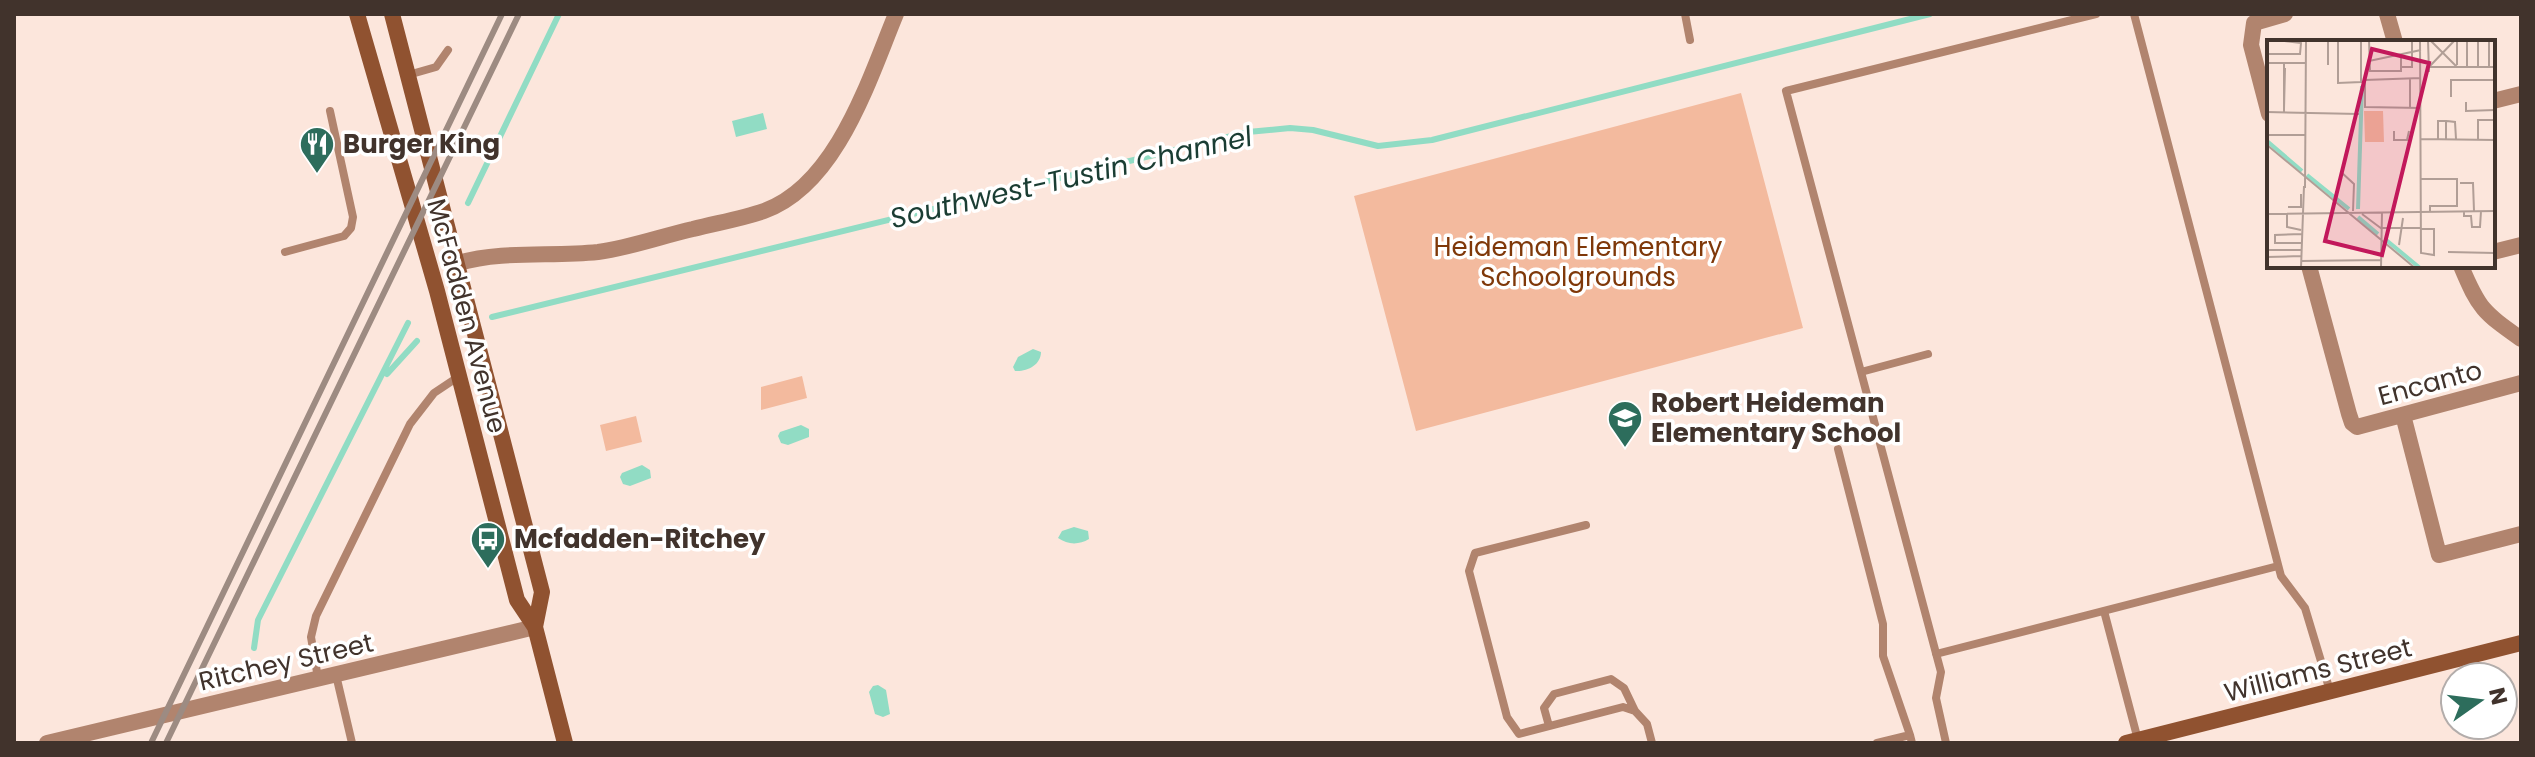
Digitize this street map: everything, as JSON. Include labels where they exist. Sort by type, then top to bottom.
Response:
[{"type":"main road","name":"McFadden Avenue","points":[[357,14],[412,202],[517,600],[535,627],[565,743]]},
{"type":"main road","name":"McFadden Avenue","points":[[392,14],[542,592],[535,627]]},
{"type":"main road","name":"Williams Street","points":[[2132,742],[2521,643]]},
{"type":"street","points":[[458,263],[511,255],[599,252],[765,211],[798,193],[819,171],[837,144],[862,95],[896,14]]},
{"type":"street","points":[[2267,106],[2251,45],[2252,30],[2259,20],[2285,14]]},
{"type":"street","points":[[2387,14],[2394,40]]},
{"type":"street","points":[[2495,100],[2521,94]]},
{"type":"street","points":[[2495,252],[2521,245]]},
{"type":"street","name":"Encanto","points":[[2310,268],[2352,423],[2357,427],[2521,383]]},
{"type":"street","points":[[2462,268],[2486,315],[2521,339]]},
{"type":"street","points":[[2403,415],[2439,555],[2521,534]]},
{"type":"street","name":"Ritchey Street","points":[[47,743],[535,627]]},
{"type":"lane","points":[[1685,14],[1690,40]]},
{"type":"lane","points":[[1946,743],[1936,698],[1941,672],[1786,91],[2096,14]]},
{"type":"lane","points":[[2134,14],[2278,566],[2281,576],[2305,608],[2330,691]]},
{"type":"lane","points":[[408,75],[436,67],[448,50]]},
{"type":"lane","points":[[285,252],[344,236],[351,228],[353,217],[330,111]]},
{"type":"lane","points":[[1861,372],[1928,354]]},
{"type":"lane","points":[[318,679],[311,637],[316,616],[410,424],[434,393],[458,377]]},
{"type":"lane","points":[[1838,449],[1883,624],[1883,656],[1911,739],[1877,743]]},
{"type":"lane","points":[[1586,525],[1475,553],[1469,571],[1507,717],[1519,734],[1623,707],[1635,711]]},
{"type":"lane","points":[[1936,654],[2278,566]]},
{"type":"lane","points":[[2104,611],[2132,742]]},
{"type":"lane","points":[[336,675],[352,743]]},
{"type":"lane","points":[[1549,726],[1544,708],[1554,694],[1611,679],[1624,688],[1635,711],[1647,724],[1652,743]]},
{"type":"green space","name":"Heideman Elementary Schoolgrounds","points":[[1741,93],[1803,328],[1416,431],[1354,196]]},
{"type":"green space","points":[[802,376],[807,398],[761,410],[761,387]]},
{"type":"green space","points":[[636,416],[642,442],[606,451],[600,425]]},
{"type":"water","points":[[763,113],[767,129],[736,137],[732,121]]},
{"type":"water","points":[[1033,349],[1041,352],[1036,364],[1015,371],[1013,367],[1018,357]]},
{"type":"water","points":[[801,425],[809,429],[809,437],[788,445],[781,443],[780,432]]},
{"type":"water","points":[[642,465],[650,470],[651,478],[630,486],[623,484],[622,473]]},
{"type":"water","points":[[1074,527],[1088,531],[1089,539],[1074,543],[1058,538],[1062,531]]},
{"type":"water","points":[[878,685],[886,690],[890,714],[883,717],[875,714],[869,692]]},
{"type":"waterway","points":[[468,203],[559,14]]},
{"type":"waterway","name":"Southwest-Tustin Channel","points":[[492,317],[1248,132],[1290,128],[1313,130],[1378,146],[1432,140],[1930,14]]},
{"type":"waterway","points":[[254,648],[258,620],[408,323]]},
{"type":"waterway","points":[[387,374],[417,341]]},
{"type":"railway","points":[[151,743],[502,14]]},
{"type":"railway","points":[[166,743],[519,14]]},
{"type":"place","name":"Burger King","points":[[317,175]]},
{"type":"place","name":"Robert Heideman Elementary School","points":[[1625,449]]},
{"type":"place","name":"Mcfadden-Ritchey","points":[[488,570]]}]
